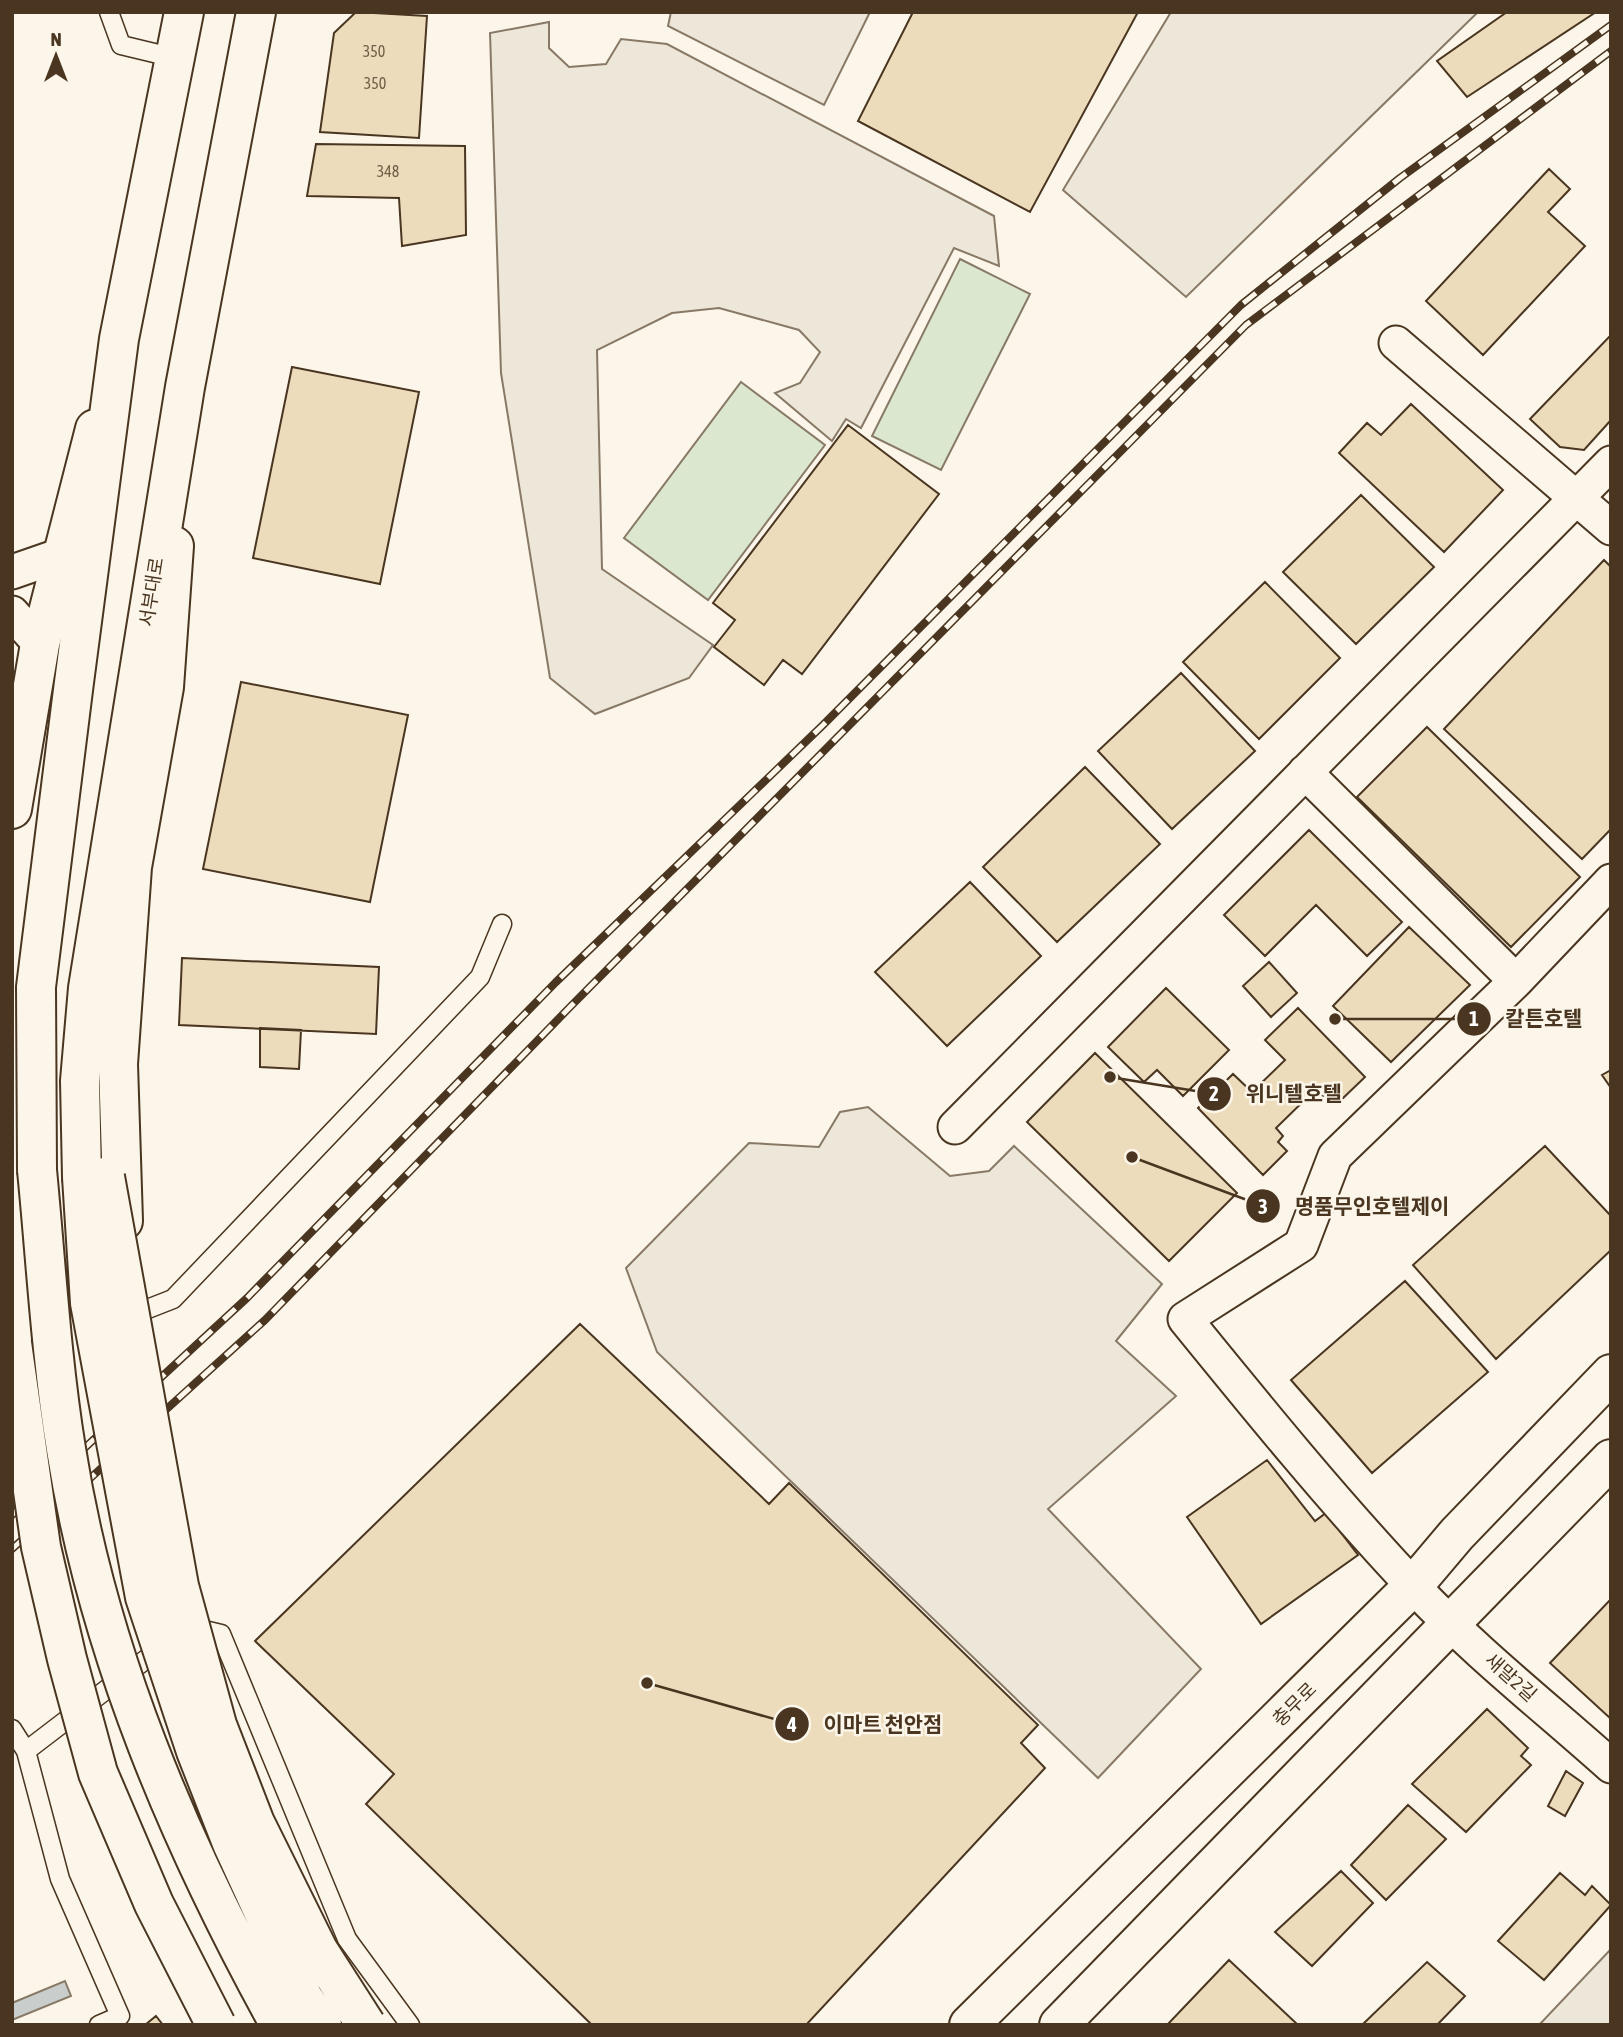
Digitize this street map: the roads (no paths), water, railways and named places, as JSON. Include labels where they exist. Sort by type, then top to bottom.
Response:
[{"type":"main road","points":[[12,809],[40,644],[119,339],[184,12]]},
{"type":"main road","name":"서부대로","points":[[93,1177],[80,1081],[88,988],[185,387],[256,12]]},
{"type":"main road","points":[[119,339],[36,987],[37,1170],[66,1448],[94,1584],[123,1684],[183,1835],[227,1929],[280,2025]]},
{"type":"main road","points":[[19,1373],[83,1356],[114,1322],[124,1248],[118,1064],[132,867],[164,687],[185,387]]},
{"type":"main road","points":[[12,1122],[17,1049],[36,987]]},
{"type":"main road","points":[[93,1177],[90,1303],[145,1597],[188,1728],[232,1843],[303,1998],[322,2025]]},
{"type":"main road","points":[[93,1177],[179,1586],[217,1725],[267,1846],[318,1950],[366,2025]]},
{"type":"main road","points":[[12,1343],[41,1547],[67,1660],[98,1773],[153,1904],[216,2025]]},
{"type":"main road","name":"충무로","points":[[969,2025],[1413,1586],[1457,1534],[1611,1374]]},
{"type":"main road","points":[[1071,2018],[1611,1460]]},
{"type":"street","points":[[1396,343],[1611,528]]},
{"type":"street","points":[[956,1127],[1611,463]]},
{"type":"street","points":[[12,572],[61,555]]},
{"type":"street","points":[[12,613],[40,644]]},
{"type":"street","points":[[1305,772],[1516,981],[1611,881]]},
{"type":"street","name":"새말2길","points":[[1516,981],[1335,1156],[1301,1245],[1185,1319],[1271,1425],[1413,1586],[1451,1624],[1611,1766]]},
{"type":"lane","points":[[109,12],[121,45],[175,58]]},
{"type":"lane","points":[[114,1322],[173,1299],[480,977],[502,924]]},
{"type":"lane","points":[[26,1751],[175,1637],[200,1629],[221,1634],[347,1939],[410,2025]]},
{"type":"lane","points":[[175,1637],[231,1805],[291,1933],[342,2025]]},
{"type":"lane","points":[[12,1729],[26,1751],[60,1879],[120,2016],[99,2025]]},
{"type":"lane","points":[[286,2025],[291,1933]]},
{"type":"railway","points":[[12,1515],[247,1298],[556,982],[822,726],[1241,305],[1400,178],[1611,25]]},
{"type":"railway","points":[[12,1549],[265,1320],[571,1006],[1246,325],[1611,51]]},
{"type":"place","name":"칼튼호텔","points":[[1335,1019]]},
{"type":"place","name":"위니텔호텔","points":[[1110,1077]]},
{"type":"place","name":"명품무인호텔제이","points":[[1132,1157]]},
{"type":"place","name":"이마트 천안점","points":[[647,1683]]}]
